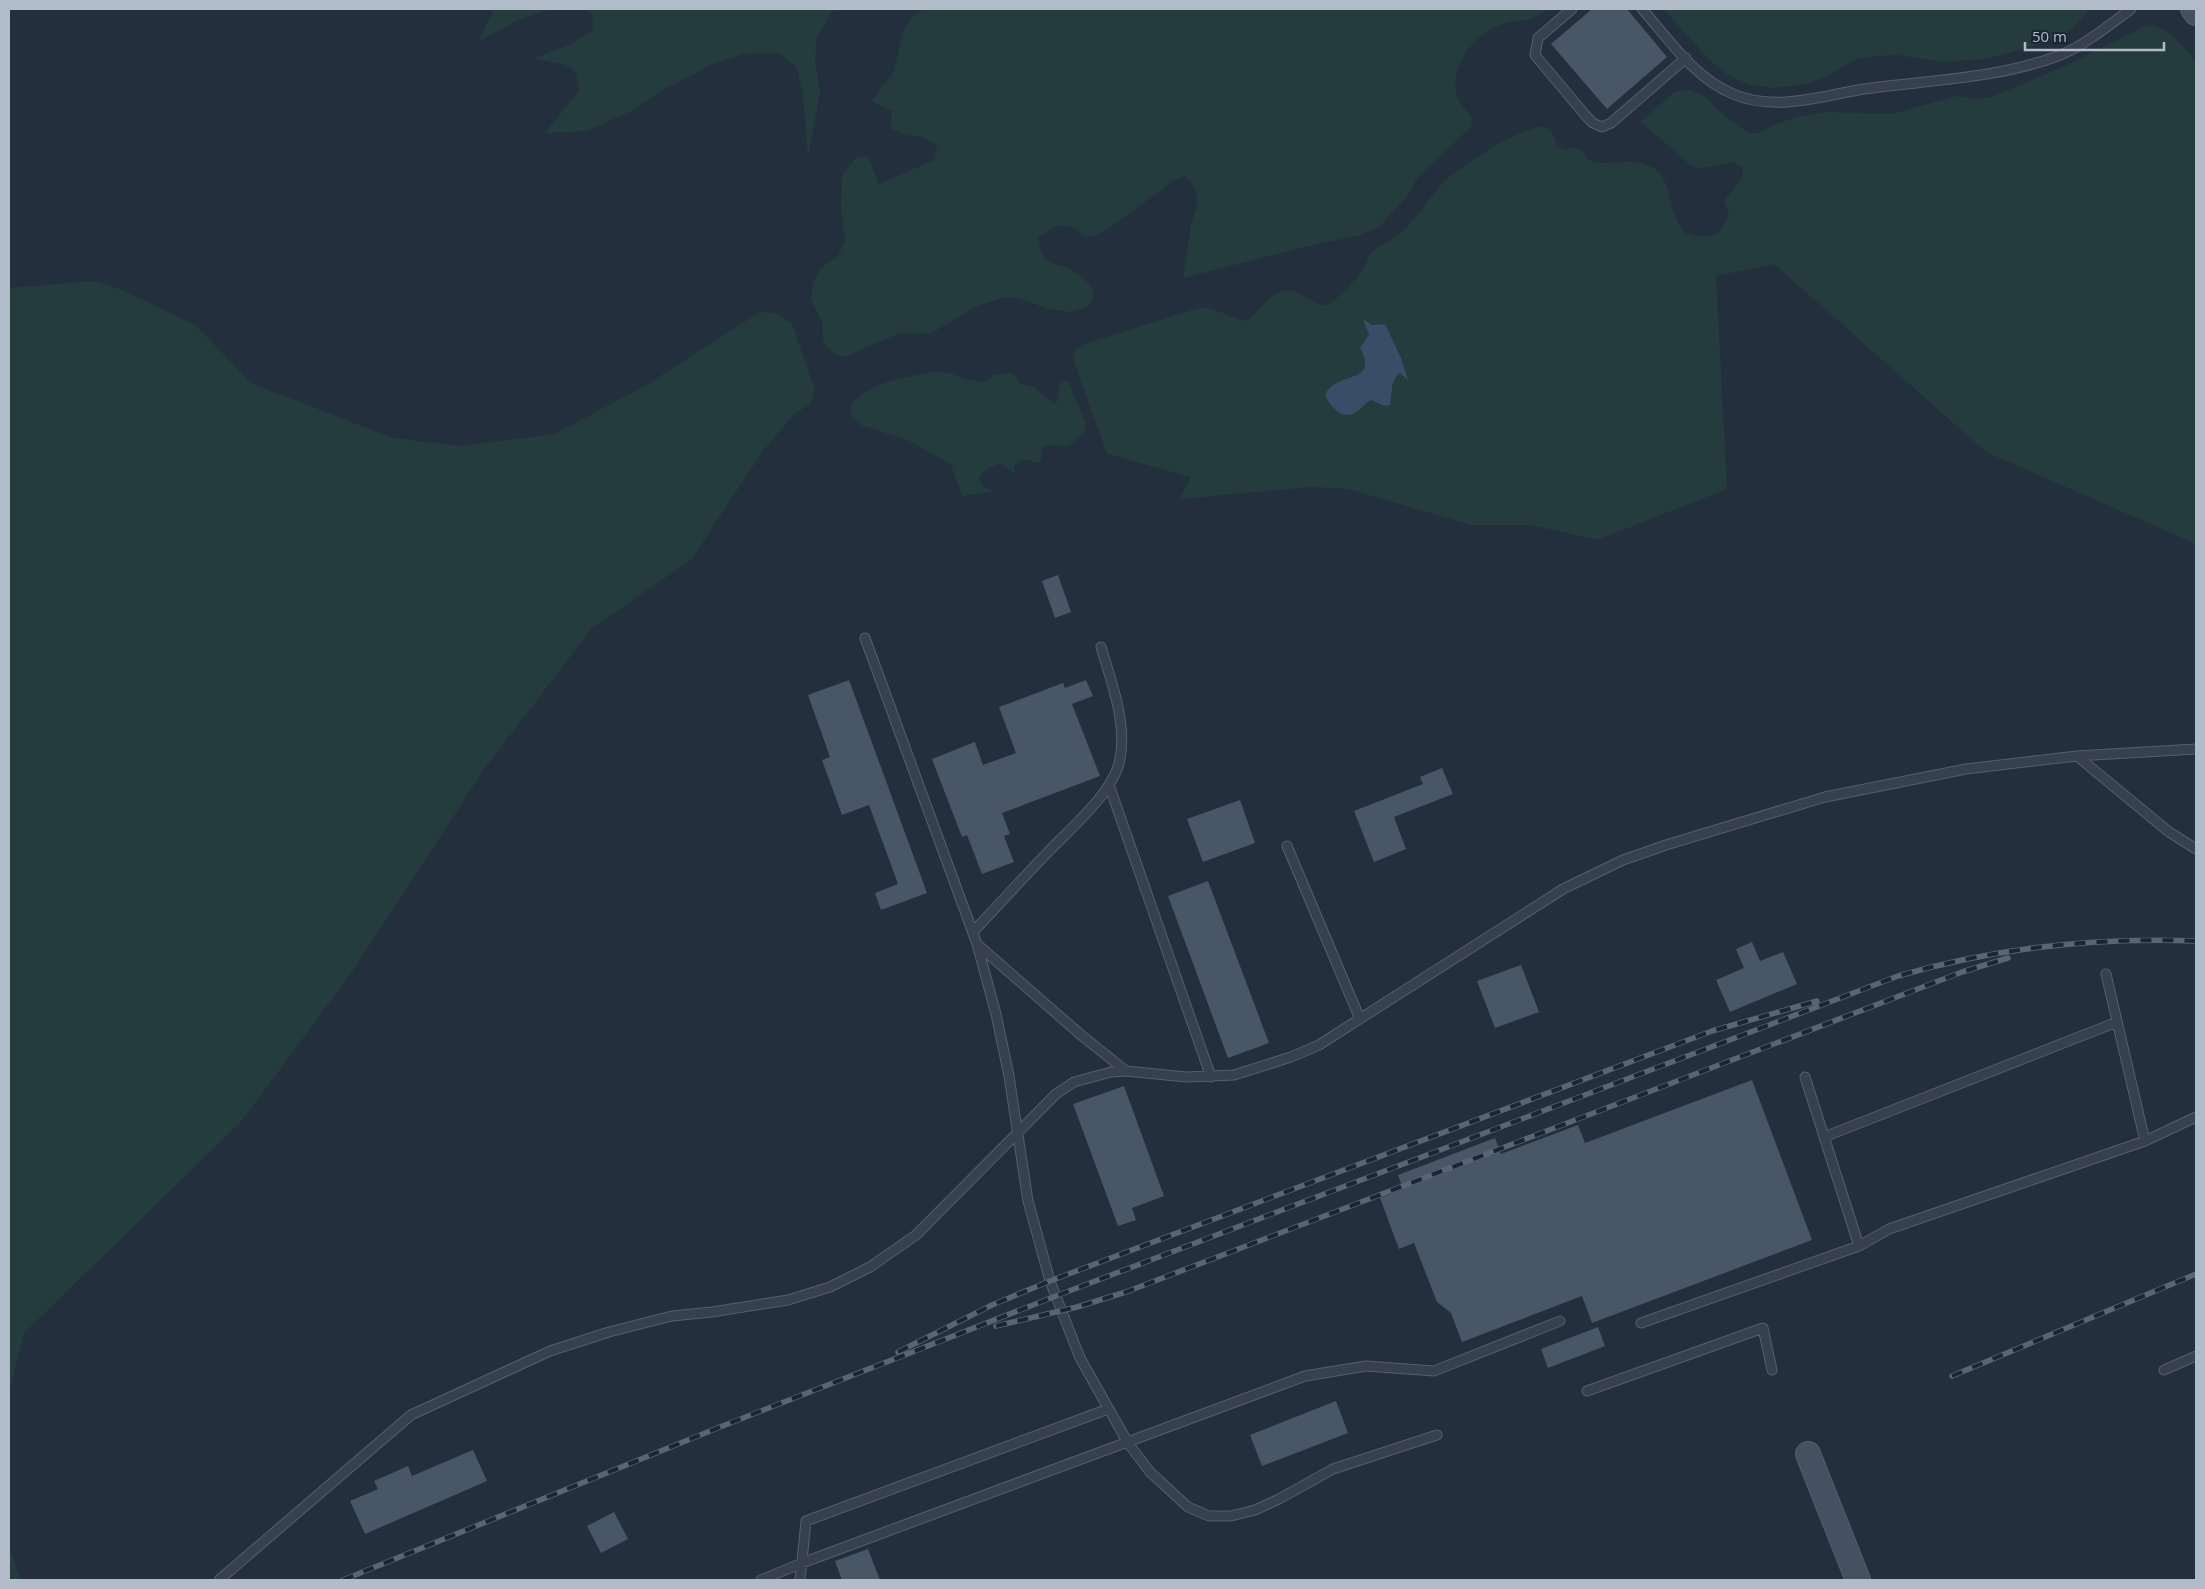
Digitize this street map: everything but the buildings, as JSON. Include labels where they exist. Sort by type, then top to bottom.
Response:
[{"type":"street","points":[[2193,9],[2196,13]]},
{"type":"street","points":[[1808,1454],[1858,1580]]},
{"type":"lane","points":[[1572,9],[1538,38],[1535,55],[1586,116],[1593,123],[1602,127],[1612,123],[1686,58]]},
{"type":"lane","points":[[1642,9],[1705,77],[1734,94],[1768,102],[1790,102],[1864,89],[1953,79],[2015,69],[2060,55],[2086,40],[2131,9]]},
{"type":"lane","points":[[865,638],[977,944],[1002,1040],[1028,1201],[1050,1281],[1080,1358],[1128,1442],[1150,1472],[1188,1507],[1209,1516],[1232,1516],[1255,1510],[1279,1499],[1333,1469],[1437,1435]]},
{"type":"lane","points":[[973,932],[1098,800],[1116,775],[1120,758],[1120,729],[1114,692],[1100,647]]},
{"type":"lane","points":[[219,1580],[411,1415],[550,1351],[609,1332],[672,1316],[712,1312],[788,1300],[852,1277],[890,1255],[916,1236],[1056,1094],[1074,1082],[1111,1072],[1126,1071],[1157,1075],[1211,1077],[1234,1075],[1291,1057],[1319,1045],[1535,905],[1594,873],[1623,860],[1746,819],[1825,796],[1966,769],[2077,756],[2196,749]]},
{"type":"lane","points":[[2077,756],[2169,832],[2196,849]]},
{"type":"lane","points":[[1109,785],[1211,1077]]},
{"type":"lane","points":[[1287,846],[1360,1019]]},
{"type":"lane","points":[[977,944],[1080,1036],[1126,1071]]},
{"type":"lane","points":[[2106,974],[2145,1141]]},
{"type":"lane","points":[[1824,1137],[2117,1022]]},
{"type":"lane","points":[[1805,1077],[1859,1246]]},
{"type":"lane","points":[[1641,1323],[1859,1246],[1888,1229],[2145,1141],[2196,1117]]},
{"type":"lane","points":[[761,1580],[802,1563],[1305,1376],[1366,1366],[1434,1371],[1560,1321]]},
{"type":"lane","points":[[1587,1391],[1763,1328],[1772,1370]]},
{"type":"lane","points":[[2164,1370],[2196,1356]]},
{"type":"lane","points":[[800,1580],[806,1521],[1108,1409]]},
{"type":"green space","points":[[494,9],[550,9],[518,20],[478,42]]},
{"type":"green space","points":[[586,9],[834,9],[817,36],[815,60],[820,93],[808,157],[803,95],[797,68],[779,53],[745,54],[713,64],[663,90],[629,112],[587,131],[545,133],[579,91],[576,73],[566,65],[534,58],[572,44],[593,29],[592,13]]},
{"type":"green space","points":[[923,9],[1547,9],[1535,17],[1498,26],[1488,31],[1471,45],[1456,74],[1455,85],[1458,99],[1472,118],[1471,127],[1418,177],[1407,196],[1379,227],[1358,236],[1326,242],[1183,278],[1191,224],[1198,204],[1195,188],[1186,176],[1176,179],[1107,230],[1093,236],[1084,236],[1072,227],[1057,225],[1038,238],[1040,248],[1046,260],[1074,271],[1092,287],[1094,297],[1087,307],[1070,312],[1046,308],[1018,298],[1002,298],[977,306],[930,334],[900,333],[844,357],[832,352],[823,341],[823,324],[811,299],[814,281],[821,268],[838,256],[845,241],[841,208],[842,176],[855,158],[868,156],[879,184],[934,160],[937,146],[924,137],[903,135],[891,128],[892,111],[871,101],[894,71],[903,31],[911,19]]},
{"type":"green space","points":[[1663,9],[2090,9],[2073,28],[2055,40],[1986,59],[1944,62],[1897,55],[1875,56],[1856,59],[1828,76],[1805,84],[1771,88],[1748,84],[1726,74],[1710,60]]},
{"type":"green space","points":[[2154,25],[2173,35],[2196,62],[2196,544],[1986,452],[1774,264],[1716,276],[1727,489],[1597,540],[1531,525],[1471,525],[1348,489],[1310,487],[1180,499],[1191,477],[1107,454],[1073,359],[1075,350],[1084,344],[1202,307],[1248,321],[1273,296],[1284,291],[1299,294],[1323,306],[1351,285],[1374,251],[1408,226],[1444,182],[1477,157],[1524,131],[1537,127],[1546,128],[1552,133],[1557,146],[1565,150],[1572,148],[1581,149],[1588,159],[1594,162],[1638,163],[1656,170],[1664,180],[1676,218],[1685,233],[1707,237],[1717,233],[1725,222],[1729,214],[1724,201],[1743,177],[1743,168],[1733,162],[1703,168],[1693,167],[1641,122],[1674,92],[1689,90],[1705,96],[1715,108],[1748,133],[1759,133],[1796,117],[1825,112],[1891,114],[1957,96],[1977,99],[1991,97],[2068,65],[2143,27]],"holes":[[[1364,319],[1372,325],[1379,326],[1407,379],[1400,373],[1397,376],[1392,385],[1392,399],[1384,406],[1371,400],[1364,403],[1360,409],[1338,381],[1358,374],[1365,368],[1361,348],[1369,336]]]},
{"type":"green space","points":[[96,281],[122,290],[195,325],[251,383],[393,438],[461,446],[554,434],[643,387],[760,312],[776,313],[792,324],[815,390],[811,404],[794,414],[763,451],[691,560],[592,628],[485,768],[352,972],[240,1123],[24,1333],[9,1393],[9,288]]},
{"type":"green space","points":[[931,372],[951,373],[963,379],[983,382],[994,375],[1012,373],[1020,383],[1034,387],[1056,405],[1060,384],[1065,380],[1069,383],[1086,424],[1085,431],[1069,446],[1050,445],[1043,447],[1041,461],[1035,463],[1028,460],[1020,460],[1015,465],[1014,473],[1000,463],[990,467],[979,479],[982,485],[993,492],[962,496],[951,465],[910,441],[861,425],[851,416],[851,405],[859,397],[877,386],[898,379]]},
{"type":"green space","points":[[9,1547],[21,1580],[9,1580]]},
{"type":"water","points":[[1363,319],[1372,325],[1385,324],[1401,358],[1408,380],[1400,373],[1396,377],[1390,405],[1384,406],[1371,400],[1353,414],[1348,415],[1334,409],[1325,395],[1330,387],[1361,373],[1365,367],[1365,360],[1360,348],[1369,335]]},
{"type":"railway","points":[[343,1580],[720,1427],[1056,1296],[1898,976],[1971,958],[2046,946],[2121,941],[2196,941]]},
{"type":"railway","points":[[996,1326],[1077,1307],[1126,1292],[1962,972],[2008,958]]},
{"type":"railway","points":[[898,1352],[992,1305],[1050,1281],[1712,1031],[1817,1001]]},
{"type":"railway","points":[[1952,1376],[2196,1274]]}]
